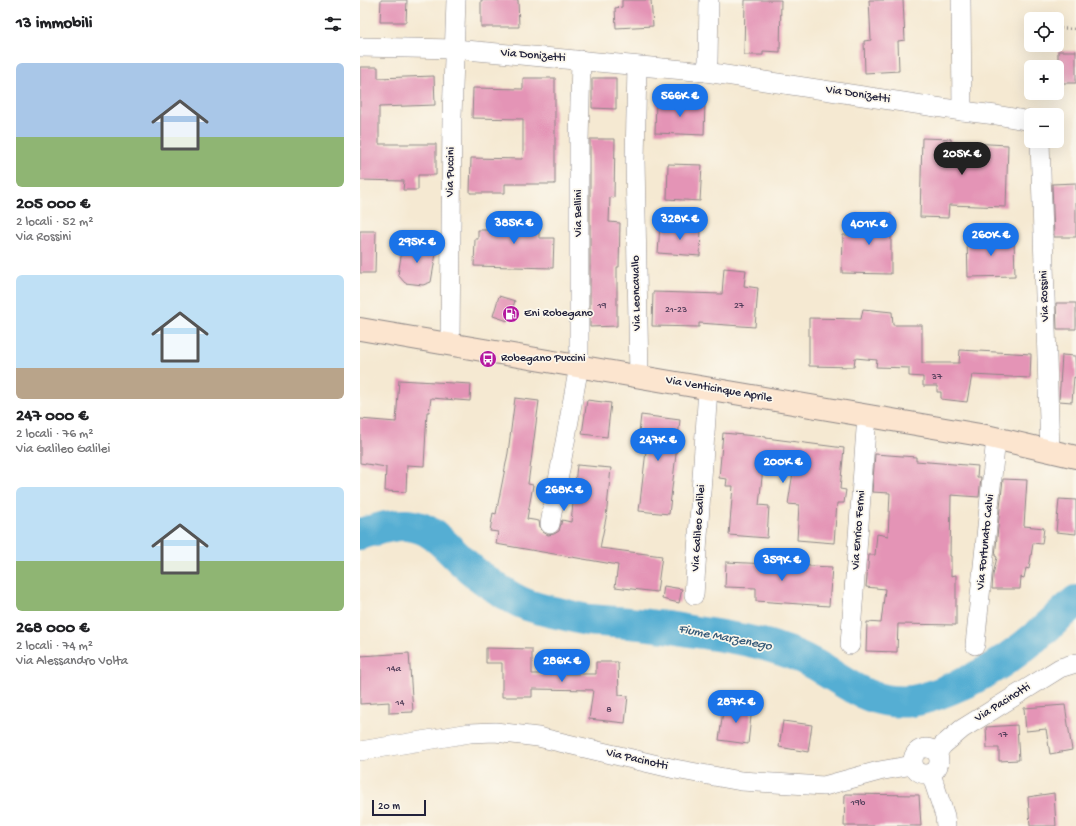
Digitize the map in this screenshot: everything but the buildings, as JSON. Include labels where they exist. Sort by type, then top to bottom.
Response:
[{"type":"main road","name":"Via Venticinque Aprile","points":[[360,329],[986,436],[1076,457]]},
{"type":"street","name":"Via Puccini","points":[[450,344],[452,117],[456,0]]},
{"type":"street","points":[[706,72],[708,61],[709,0]]},
{"type":"street","points":[[960,0],[962,111],[996,115],[1024,121]]},
{"type":"street","name":"Via Donizetti","points":[[360,47],[455,49],[706,72],[962,111]]},
{"type":"street","name":"Via Bellini","points":[[550,524],[580,366],[579,141],[581,60]]},
{"type":"street","name":"Via Leoncavallo","points":[[637,66],[635,160],[639,377]]},
{"type":"street","name":"Via Rossini","points":[[1040,148],[1050,451]]},
{"type":"street","name":"Via Galileo Galilei","points":[[694,595],[708,389]]},
{"type":"street","name":"Via Enrico Fermi","points":[[850,645],[867,416]]},
{"type":"street","name":"Via Fortunato Calvi","points":[[975,645],[996,438]]},
{"type":"street","name":"Via Pacinotti","points":[[936,753],[962,729],[1060,668],[1076,663]]},
{"type":"street","name":"Via Pacinotti","points":[[360,751],[470,733],[495,732],[538,737],[675,769],[741,781],[824,786],[879,771],[913,765]]},
{"type":"street","points":[[922,748],[928,748],[936,753],[940,762],[936,771],[927,775],[918,772],[915,769],[913,760],[918,751],[922,748]]},
{"type":"street","points":[[931,774],[945,816],[946,826]]},
{"type":"path","points":[[1064,28],[1076,29]]},
{"type":"waterway","name":"Fiume Marzenego","points":[[360,534],[395,525],[416,527],[432,534],[470,568],[491,584],[520,602],[530,606],[586,620],[668,627],[762,644],[799,657],[816,665],[847,685],[867,695],[888,701],[899,702],[927,698],[968,681],[985,672],[1002,662],[1032,640],[1076,601]]},
{"type":"place","name":"Eni Robegano","points":[[511,314]]},
{"type":"place","name":"Robegano Puccini","points":[[488,359]]}]
